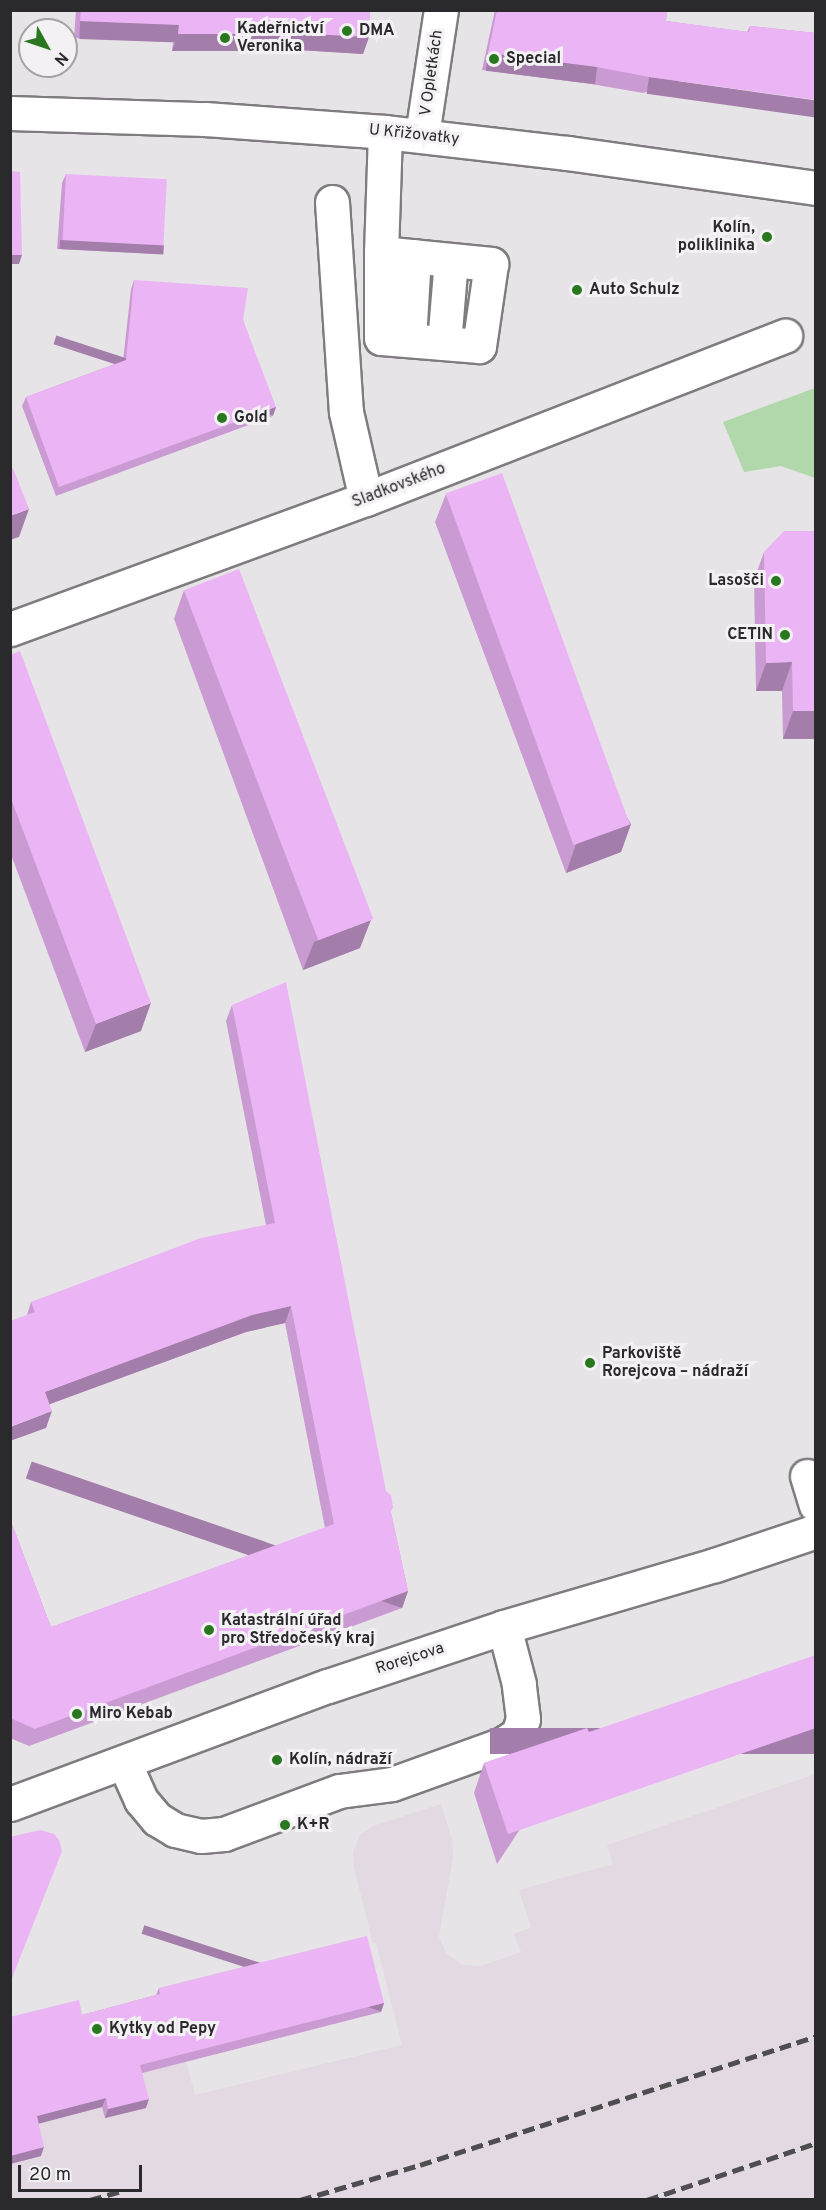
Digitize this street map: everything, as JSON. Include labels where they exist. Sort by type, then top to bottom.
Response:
[{"type":"street","name":"V Opletkách","points":[[422,135],[441,10]]},
{"type":"street","name":"U Křižovatky","points":[[10,113],[205,119],[422,135],[816,188]]},
{"type":"street","points":[[381,253],[491,264],[479,346],[381,338],[381,253],[385,132]]},
{"type":"street","points":[[332,202],[346,412],[366,499]]},
{"type":"street","points":[[409,340],[414,256]]},
{"type":"street","points":[[444,343],[451,260]]},
{"type":"street","name":"Sladkovského","points":[[10,629],[366,499],[785,336]]},
{"type":"street","name":"Rorejcova","points":[[20,1801],[328,1686],[504,1627],[715,1565],[816,1531]]},
{"type":"street","points":[[124,1762],[141,1800],[157,1819],[175,1830],[201,1836],[224,1834],[339,1791],[392,1784],[503,1744],[518,1734],[523,1719],[519,1683],[504,1627]]},
{"type":"street","points":[[10,1830],[20,1801]]},
{"type":"shaded area","points":[[815,1774],[815,2199],[11,2200],[11,2164],[33,2125],[102,2107],[126,2031],[186,2061],[195,2095],[402,2045],[354,1868],[353,1852],[360,1835],[373,1826],[441,1804],[452,1840],[453,1857],[439,1937],[447,1954],[462,1965],[481,1966],[521,1952],[514,1934],[531,1927],[519,1890],[613,1864],[607,1845]]},
{"type":"green space","points":[[815,388],[815,478],[781,466],[744,472],[723,422]]},
{"type":"building","points":[[81,10],[370,10],[369,37],[253,31],[253,34],[178,34],[179,25],[80,21]]},
{"type":"building","points":[[497,10],[667,10],[666,21],[749,32],[750,26],[816,33],[816,100],[488,53]]},
{"type":"building","points":[[10,171],[20,172],[22,255],[10,255]]},
{"type":"building","points":[[66,174],[167,179],[163,245],[63,240]]},
{"type":"building","points":[[134,280],[248,288],[243,320],[276,407],[59,487],[26,397],[126,360]]},
{"type":"building","points":[[13,468],[29,509],[10,516],[10,469]]},
{"type":"building","points":[[502,473],[630,824],[574,845],[446,494]]},
{"type":"building","name":"CETIN","points":[[784,531],[816,531],[816,711],[793,711],[792,662],[766,663],[764,552]]},
{"type":"building","points":[[239,569],[373,919],[318,940],[184,590]]},
{"type":"building","points":[[20,651],[151,1003],[96,1024],[10,796],[10,655]]},
{"type":"building","points":[[286,982],[386,1491],[391,1495],[393,1507],[391,1512],[408,1591],[35,1729],[10,1718],[10,1519],[51,1627],[334,1524],[291,1306],[252,1315],[45,1392],[52,1411],[10,1427],[10,1321],[35,1312],[31,1302],[201,1238],[275,1223],[232,1005]]},
{"type":"building","points":[[816,1655],[816,1728],[508,1834],[484,1763],[587,1728],[589,1732]]},
{"type":"building","points":[[40,1830],[54,1834],[59,1840],[62,1851],[10,1983],[10,1837]]},
{"type":"building","points":[[367,1936],[384,2003],[140,2065],[149,2099],[108,2109],[106,2098],[37,2116],[44,2147],[10,2156],[10,2017],[79,2000],[82,2015],[160,1994],[159,1988]]},
{"type":"railway","points":[[300,2200],[420,2165],[816,2036]]},
{"type":"railway","points":[[647,2200],[816,2143]]},
{"type":"railway","points":[[90,2200],[121,2191]]},
{"type":"place","name":"DMA","points":[[347,31]]},
{"type":"place","name":"Kadeřnictví Veronika","points":[[225,38]]},
{"type":"place","name":"Special","points":[[494,59]]},
{"type":"place","name":"Kolín, poliklinika","points":[[767,237]]},
{"type":"place","name":"Auto Schulz","points":[[577,290]]},
{"type":"place","name":"Gold","points":[[222,418]]},
{"type":"place","name":"Lasošči","points":[[776,581]]},
{"type":"place","name":"CETIN","points":[[785,635]]},
{"type":"place","name":"Parkoviště Rorejcova – nádraží","points":[[590,1363]]},
{"type":"place","name":"Katastrální úřad pro Středočeský kraj","points":[[209,1630]]},
{"type":"place","name":"Miro Kebab","points":[[77,1714]]},
{"type":"place","name":"Kolín, nádraží","points":[[277,1760]]},
{"type":"place","name":"K+R","points":[[285,1825]]},
{"type":"place","name":"Kytky od Pepy","points":[[97,2029]]}]
